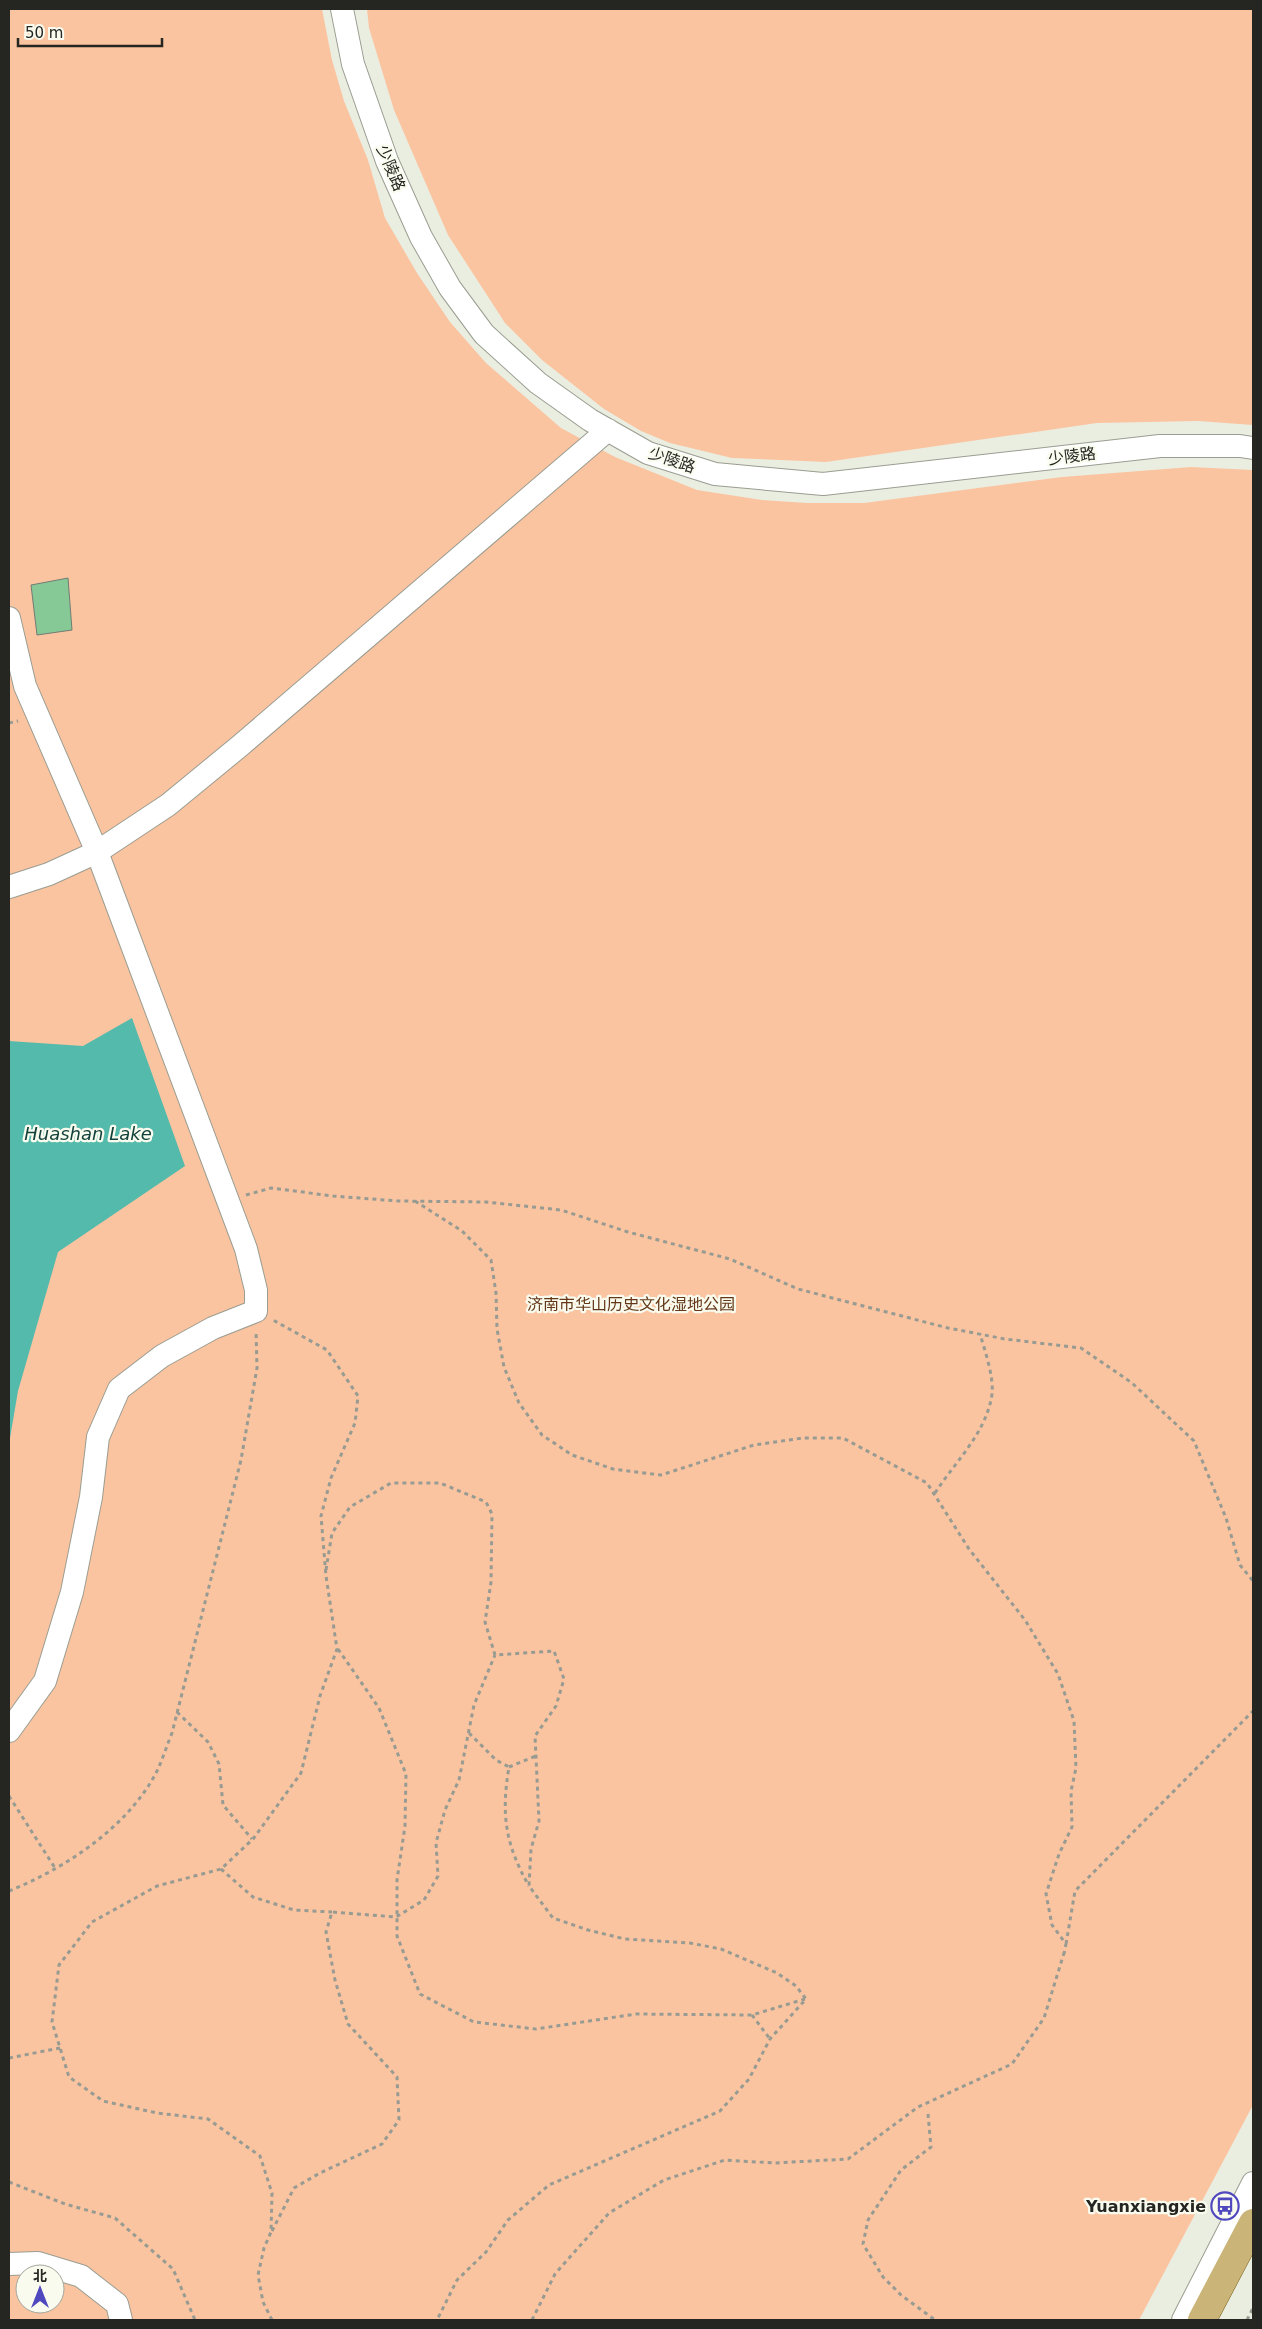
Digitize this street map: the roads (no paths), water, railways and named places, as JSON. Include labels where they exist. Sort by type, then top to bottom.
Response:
[{"type":"main road","points":[[1202,2320],[1253,2223]]},
{"type":"street","name":"少陵路","points":[[342,9],[353,64],[387,160],[421,237],[450,288],[490,340],[538,383],[608,430],[648,452],[715,474],[823,484],[1160,446],[1240,446],[1253,448]]},
{"type":"street","points":[[9,887],[49,874],[97,852],[168,805],[608,430]]},
{"type":"street","points":[[9,618],[25,686],[97,852],[246,1249],[256,1290],[256,1311],[213,1328],[162,1356],[119,1389],[98,1437],[90,1498],[72,1592],[44,1681],[9,1731]]},
{"type":"street","points":[[1183,2320],[1253,2183]]},
{"type":"street","points":[[9,2264],[38,2263],[81,2276],[117,2304],[121,2320]]},
{"type":"water","name":"Huashan Lake","points":[[132,1018],[185,1166],[58,1252],[18,1391],[9,1444],[9,1041],[83,1046]]},
{"type":"place","name":"Yuanxiangxie","points":[[1225,2206]]},
{"type":"park label","name":"济南市华山历史文化湿地公园","points":[[631,1304]]}]
